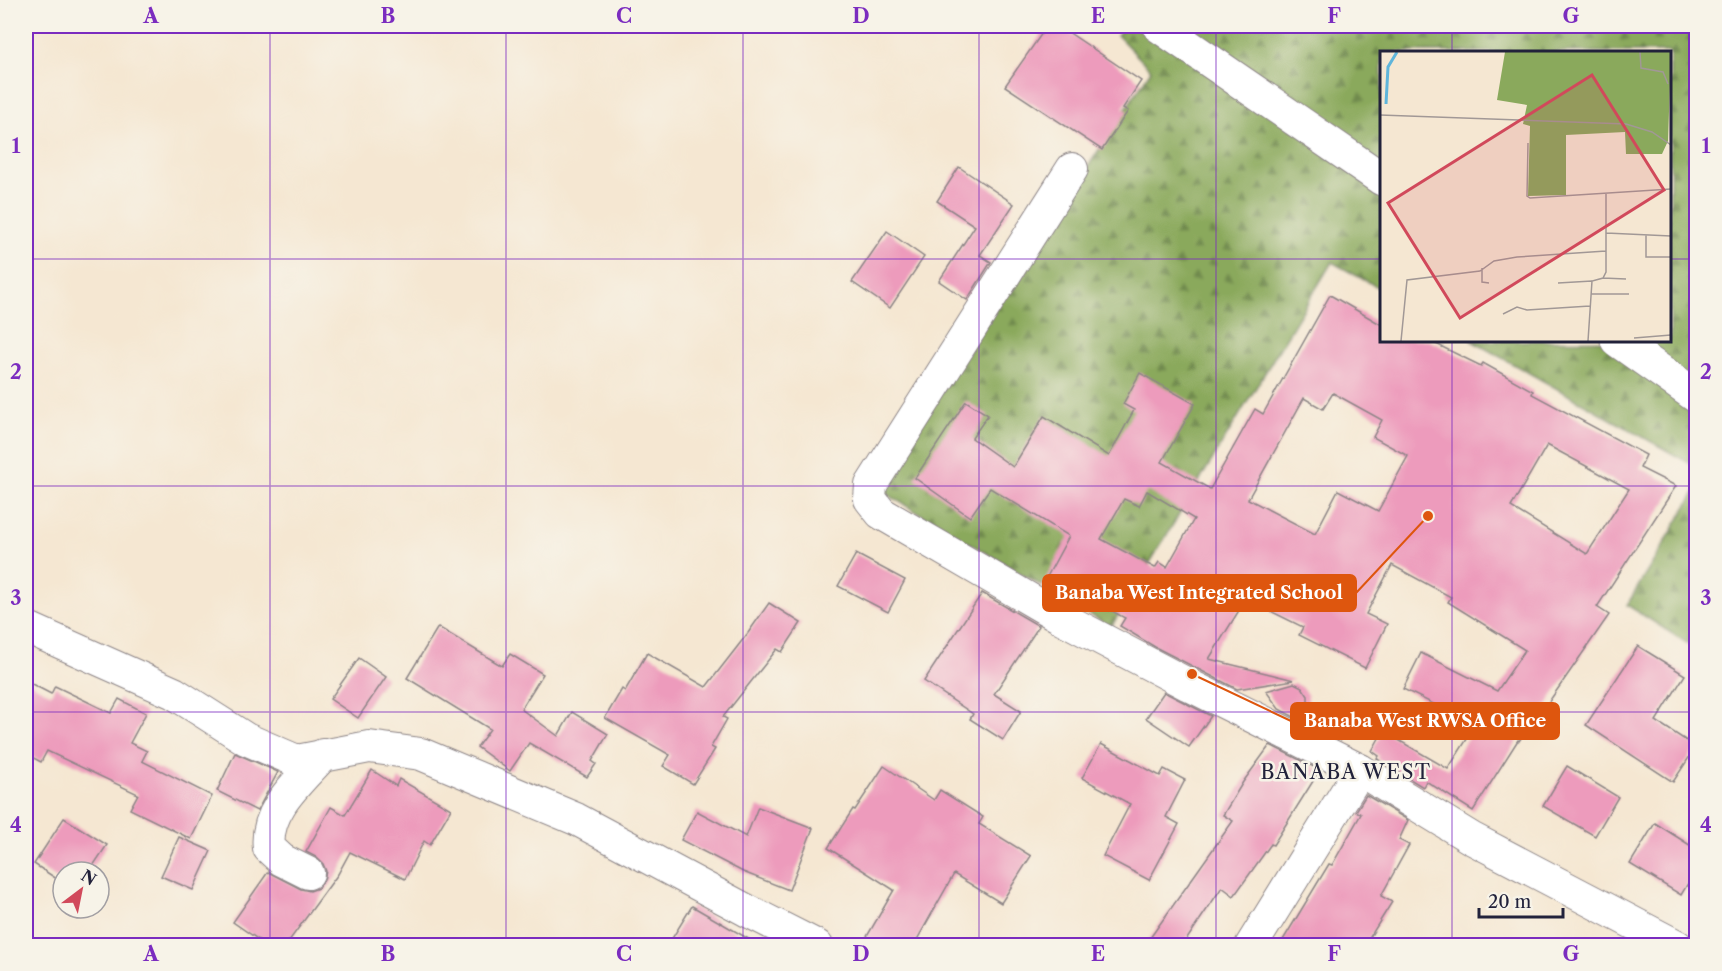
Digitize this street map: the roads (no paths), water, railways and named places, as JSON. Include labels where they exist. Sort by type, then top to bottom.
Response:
[{"type":"main road","points":[[1159,26],[1380,177]]},
{"type":"main road","points":[[1620,342],[1696,396]]},
{"type":"street","points":[[1072,170],[871,486],[870,499],[881,513],[1060,617],[1189,685],[1360,770],[1471,838],[1677,945]]},
{"type":"street","points":[[26,627],[174,693],[246,739],[297,761],[369,747],[421,754],[576,819],[746,910],[817,945]]},
{"type":"street","points":[[308,873],[282,860],[269,848],[268,836],[279,805],[323,755]]},
{"type":"street","points":[[1251,945],[1360,770]]},
{"type":"place","name":"Banaba West Integrated School","points":[[1428,516]]},
{"type":"place","name":"Banaba West RWSA Office","points":[[1192,674]]},
{"type":"district","name":"BANABA WEST","points":[[1346,772]]}]
